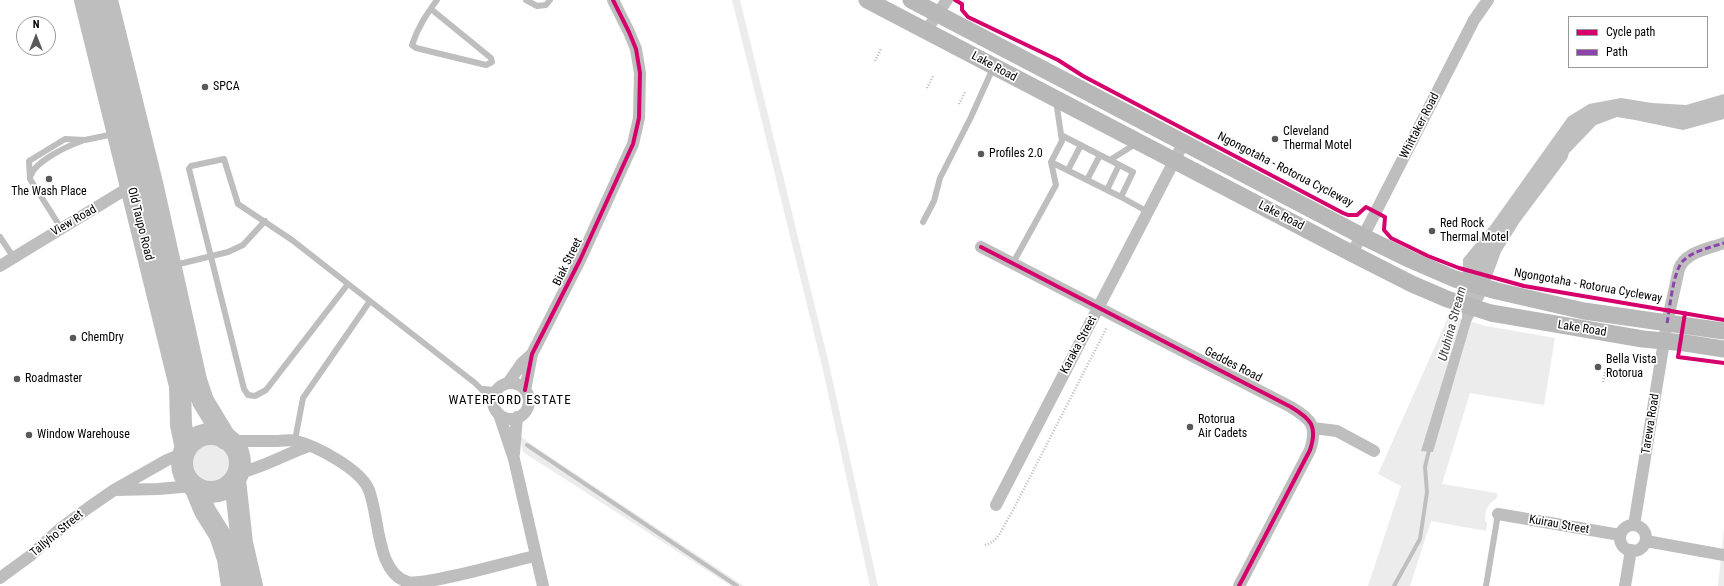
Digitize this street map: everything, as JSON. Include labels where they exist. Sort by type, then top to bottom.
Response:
[{"type":"highway","name":"Old Taupo Road","points":[[85,0],[180,386],[182,406],[181,425],[185,451]]},
{"type":"highway","name":"Old Taupo Road","points":[[107,0],[152,183],[196,380],[203,401],[228,440]]},
{"type":"highway","points":[[237,476],[230,485],[217,492],[202,491],[188,480],[182,467],[185,451],[195,440],[207,435],[220,436],[228,440],[234,446],[240,459],[237,476],[242,543],[252,586]]},
{"type":"highway","points":[[194,486],[205,511],[220,535],[228,559],[232,586]]},
{"type":"main road","name":"Lake Road","points":[[867,0],[1351,253],[1412,284],[1447,299],[1491,313],[1664,341],[1724,349]]},
{"type":"main road","name":"Lake Road","points":[[911,0],[1362,236],[1411,260],[1455,279],[1497,291],[1584,311],[1724,331]]},
{"type":"street","name":"Biak Street","points":[[525,390],[532,354],[580,260],[633,144],[639,118],[640,73],[636,49],[630,32],[614,0]]},
{"type":"street","points":[[926,31],[947,0]]},
{"type":"street","name":"Whittaker Road","points":[[1351,253],[1362,236],[1474,20],[1488,0]]},
{"type":"street","name":"Karaka Street","points":[[996,505],[1184,142]]},
{"type":"street","name":"View Road","points":[[0,266],[122,192],[152,183]]},
{"type":"street","name":"Tarewa Road","points":[[1634,525],[1667,322],[1676,278],[1681,263],[1688,256],[1724,243]]},
{"type":"street","name":"Geddes Road","points":[[981,247],[1291,407],[1304,415],[1313,428]]},
{"type":"street","name":"Biak Street","points":[[508,383],[522,363],[532,354]]},
{"type":"street","points":[[498,414],[506,418],[517,417],[523,414],[528,406],[529,398],[525,390],[517,384],[508,383],[495,395],[494,408],[498,414],[514,459],[543,586]]},
{"type":"street","points":[[514,459],[517,417]]},
{"type":"street","points":[[1239,586],[1310,450],[1314,436],[1313,428],[1337,431],[1374,451]]},
{"type":"street","points":[[228,440],[295,440],[323,451],[362,478],[368,489],[385,558],[396,576],[408,584],[438,579],[535,556]]},
{"type":"street","points":[[237,476],[290,452],[310,446]]},
{"type":"street","name":"Tallyho Street","points":[[0,578],[30,556],[61,528],[114,490],[185,451]]},
{"type":"street","points":[[114,490],[194,486]]},
{"type":"street","name":"Kuirau Street","points":[[1498,514],[1620,535]]},
{"type":"street","points":[[1634,525],[1642,530],[1646,541],[1643,546],[1631,550],[1623,546],[1620,535],[1624,529],[1634,525]]},
{"type":"street","points":[[1646,541],[1724,555]]},
{"type":"street","points":[[1625,586],[1631,550]]},
{"type":"lane","points":[[431,9],[491,58],[492,62],[486,65],[416,48],[412,45],[417,29],[437,0]]},
{"type":"lane","points":[[526,0],[537,6],[546,5],[550,0]]},
{"type":"lane","points":[[923,222],[934,201],[940,178],[994,67]]},
{"type":"lane","points":[[1013,263],[1056,185],[1051,162],[1062,141],[1056,99]]},
{"type":"lane","points":[[61,228],[30,179],[29,160],[65,139],[85,140],[117,134]]},
{"type":"lane","points":[[1061,135],[1133,172],[1120,197]]},
{"type":"lane","points":[[1110,160],[1138,142]]},
{"type":"lane","points":[[1068,170],[1081,145]]},
{"type":"lane","points":[[1087,180],[1100,155]]},
{"type":"lane","points":[[348,284],[266,390],[255,396],[248,395],[244,389],[189,169],[191,166],[224,159],[238,204],[292,240],[483,389],[495,395]]},
{"type":"lane","points":[[1051,162],[1148,212]]},
{"type":"lane","points":[[1106,190],[1119,165]]},
{"type":"lane","points":[[171,266],[228,252],[243,245],[265,221]]},
{"type":"lane","points":[[0,237],[14,258]]},
{"type":"lane","points":[[295,440],[303,398],[370,301]]},
{"type":"lane","points":[[483,389],[495,395]]},
{"type":"lane","points":[[1486,586],[1498,514]]},
{"type":"path","points":[[875,61],[881,49]]},
{"type":"path","points":[[926,88],[933,76]]},
{"type":"path","points":[[959,104],[965,92]]},
{"type":"path","points":[[985,545],[992,543],[996,539],[1011,514],[1107,327]]},
{"type":"path","points":[[1602,382],[1606,367]]},
{"type":"shaded area","points":[[732,0],[740,0],[829,364],[878,586],[870,586],[822,366]]},
{"type":"shaded area","points":[[1724,94],[1724,119],[1683,130],[1617,117],[1596,125],[1569,153],[1567,159],[1519,223],[1501,252],[1484,298],[1471,322],[1433,452],[1421,451],[1462,318],[1463,259],[1491,225],[1568,117],[1589,104],[1621,98],[1652,103],[1686,105]]},
{"type":"shaded area","points":[[1449,315],[1486,326],[1555,338],[1544,405],[1470,393],[1442,484],[1497,493],[1497,498],[1491,502],[1486,510],[1486,531],[1431,521],[1410,586],[1368,586],[1401,486],[1378,474]]},
{"type":"shaded area","points":[[520,436],[744,586],[731,586],[523,452]]},
{"type":"shaded area","points":[[206,442],[214,442],[226,448],[232,460],[232,468],[226,480],[214,486],[206,486],[194,480],[188,468],[188,460],[194,448]]},
{"type":"shaded area","points":[[1724,528],[1724,586],[1718,586]]},
{"type":"waterway","points":[[527,445],[737,586]]},
{"type":"waterway","name":"Utuhina Stream","points":[[1394,586],[1420,539],[1427,492],[1425,467],[1430,446]]},
{"type":"marked path","points":[[1667,323],[1675,280],[1680,265],[1692,254],[1724,243]]},
{"type":"cycle path","points":[[525,390],[532,354],[580,260],[633,144],[639,118],[640,73],[636,49],[613,0]]},
{"type":"cycle path","name":"Ngongotaha - Rotorua Cycleway","points":[[955,0],[962,4],[962,10],[968,17],[1058,60],[1083,76],[1343,213],[1348,215],[1357,215],[1366,207],[1385,217],[1384,230],[1391,238],[1428,256],[1459,268],[1524,286],[1724,320]]},
{"type":"cycle path","points":[[981,247],[1291,407],[1304,415],[1308,420],[1313,429],[1310,450],[1239,586]]},
{"type":"cycle path","points":[[1685,313],[1678,357],[1724,363]]},
{"type":"place","name":"SPCA","points":[[205,87]]},
{"type":"place","name":"Cleveland Thermal Motel","points":[[1275,139]]},
{"type":"place","name":"Profiles 2.0","points":[[981,154]]},
{"type":"place","name":"The Wash Place","points":[[49,179]]},
{"type":"place","name":"Red Rock Thermal Motel","points":[[1432,231]]},
{"type":"place","name":"ChemDry","points":[[73,338]]},
{"type":"place","name":"Bella Vista Rotorua","points":[[1598,367]]},
{"type":"place","name":"Roadmaster","points":[[17,379]]},
{"type":"place","name":"Rotorua Air Cadets","points":[[1190,427]]},
{"type":"place","name":"Window Warehouse","points":[[29,435]]},
{"type":"district","name":"WATERFORD ESTATE","points":[[510,401]]}]
